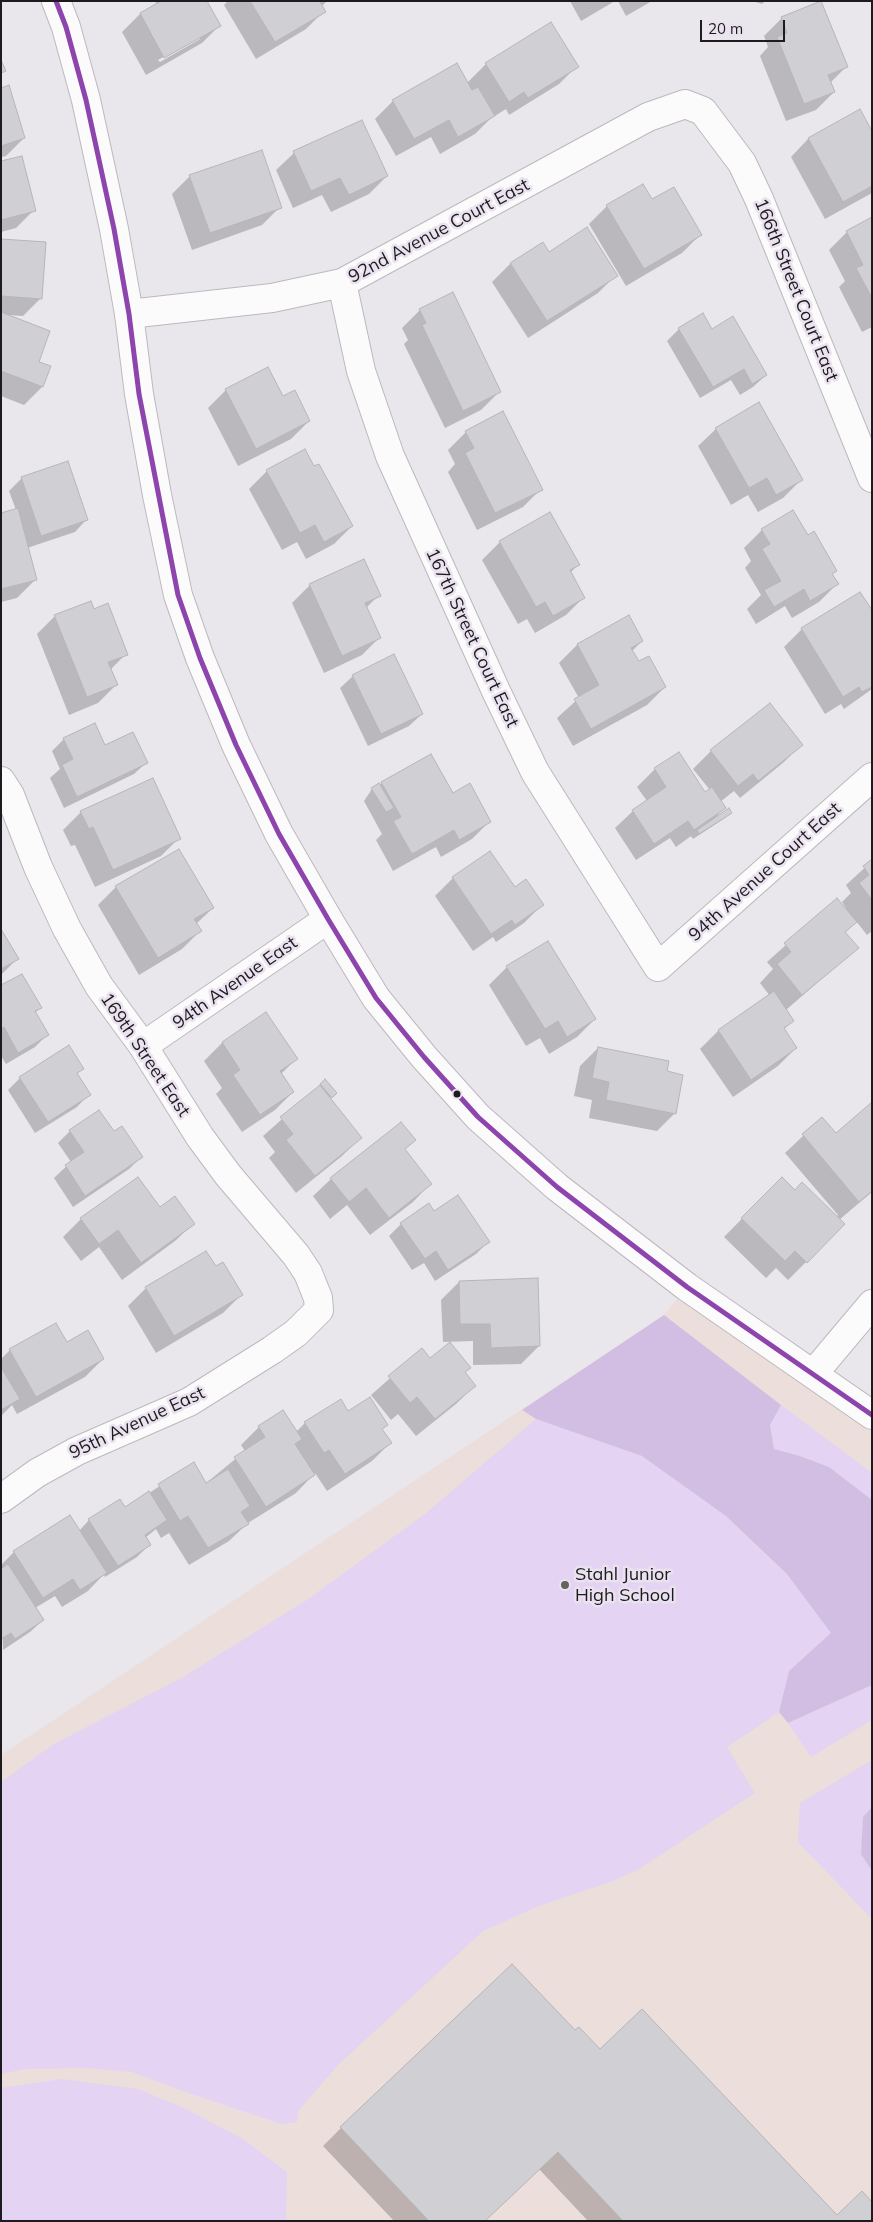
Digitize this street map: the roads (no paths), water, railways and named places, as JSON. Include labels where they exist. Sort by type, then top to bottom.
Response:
[{"type":"street","points":[[56,1],[66,26],[86,100],[114,229],[129,314],[142,412],[178,594],[200,658],[236,745],[279,834],[328,919],[376,998],[424,1057],[478,1117],[557,1187],[687,1287],[872,1415]]},
{"type":"street","name":"92nd Avenue Court East","points":[[129,314],[272,298],[342,283],[648,117],[686,104],[702,111]]},
{"type":"street","name":"166th Street Court East","points":[[702,111],[742,163],[759,199],[872,478]]},
{"type":"street","name":"167th Street Court East","points":[[342,283],[362,371],[390,456],[496,691],[535,772],[658,968]]},
{"type":"street","name":"94th Avenue Court East","points":[[658,968],[872,778]]},
{"type":"street","name":"169th Street East","points":[[1,781],[10,795],[38,867],[67,929],[99,986],[143,1046],[200,1137],[228,1175],[296,1255],[308,1273],[318,1298],[319,1310]]},
{"type":"street","name":"94th Avenue East","points":[[143,1046],[328,919]]},
{"type":"street","points":[[814,1374],[872,1304]]},
{"type":"street","name":"95th Avenue East","points":[[1,1499],[37,1474],[76,1451],[189,1402],[272,1350],[296,1332],[319,1310]]},
{"type":"place","name":"Stahl Junior High School","points":[[565,1585]]}]
